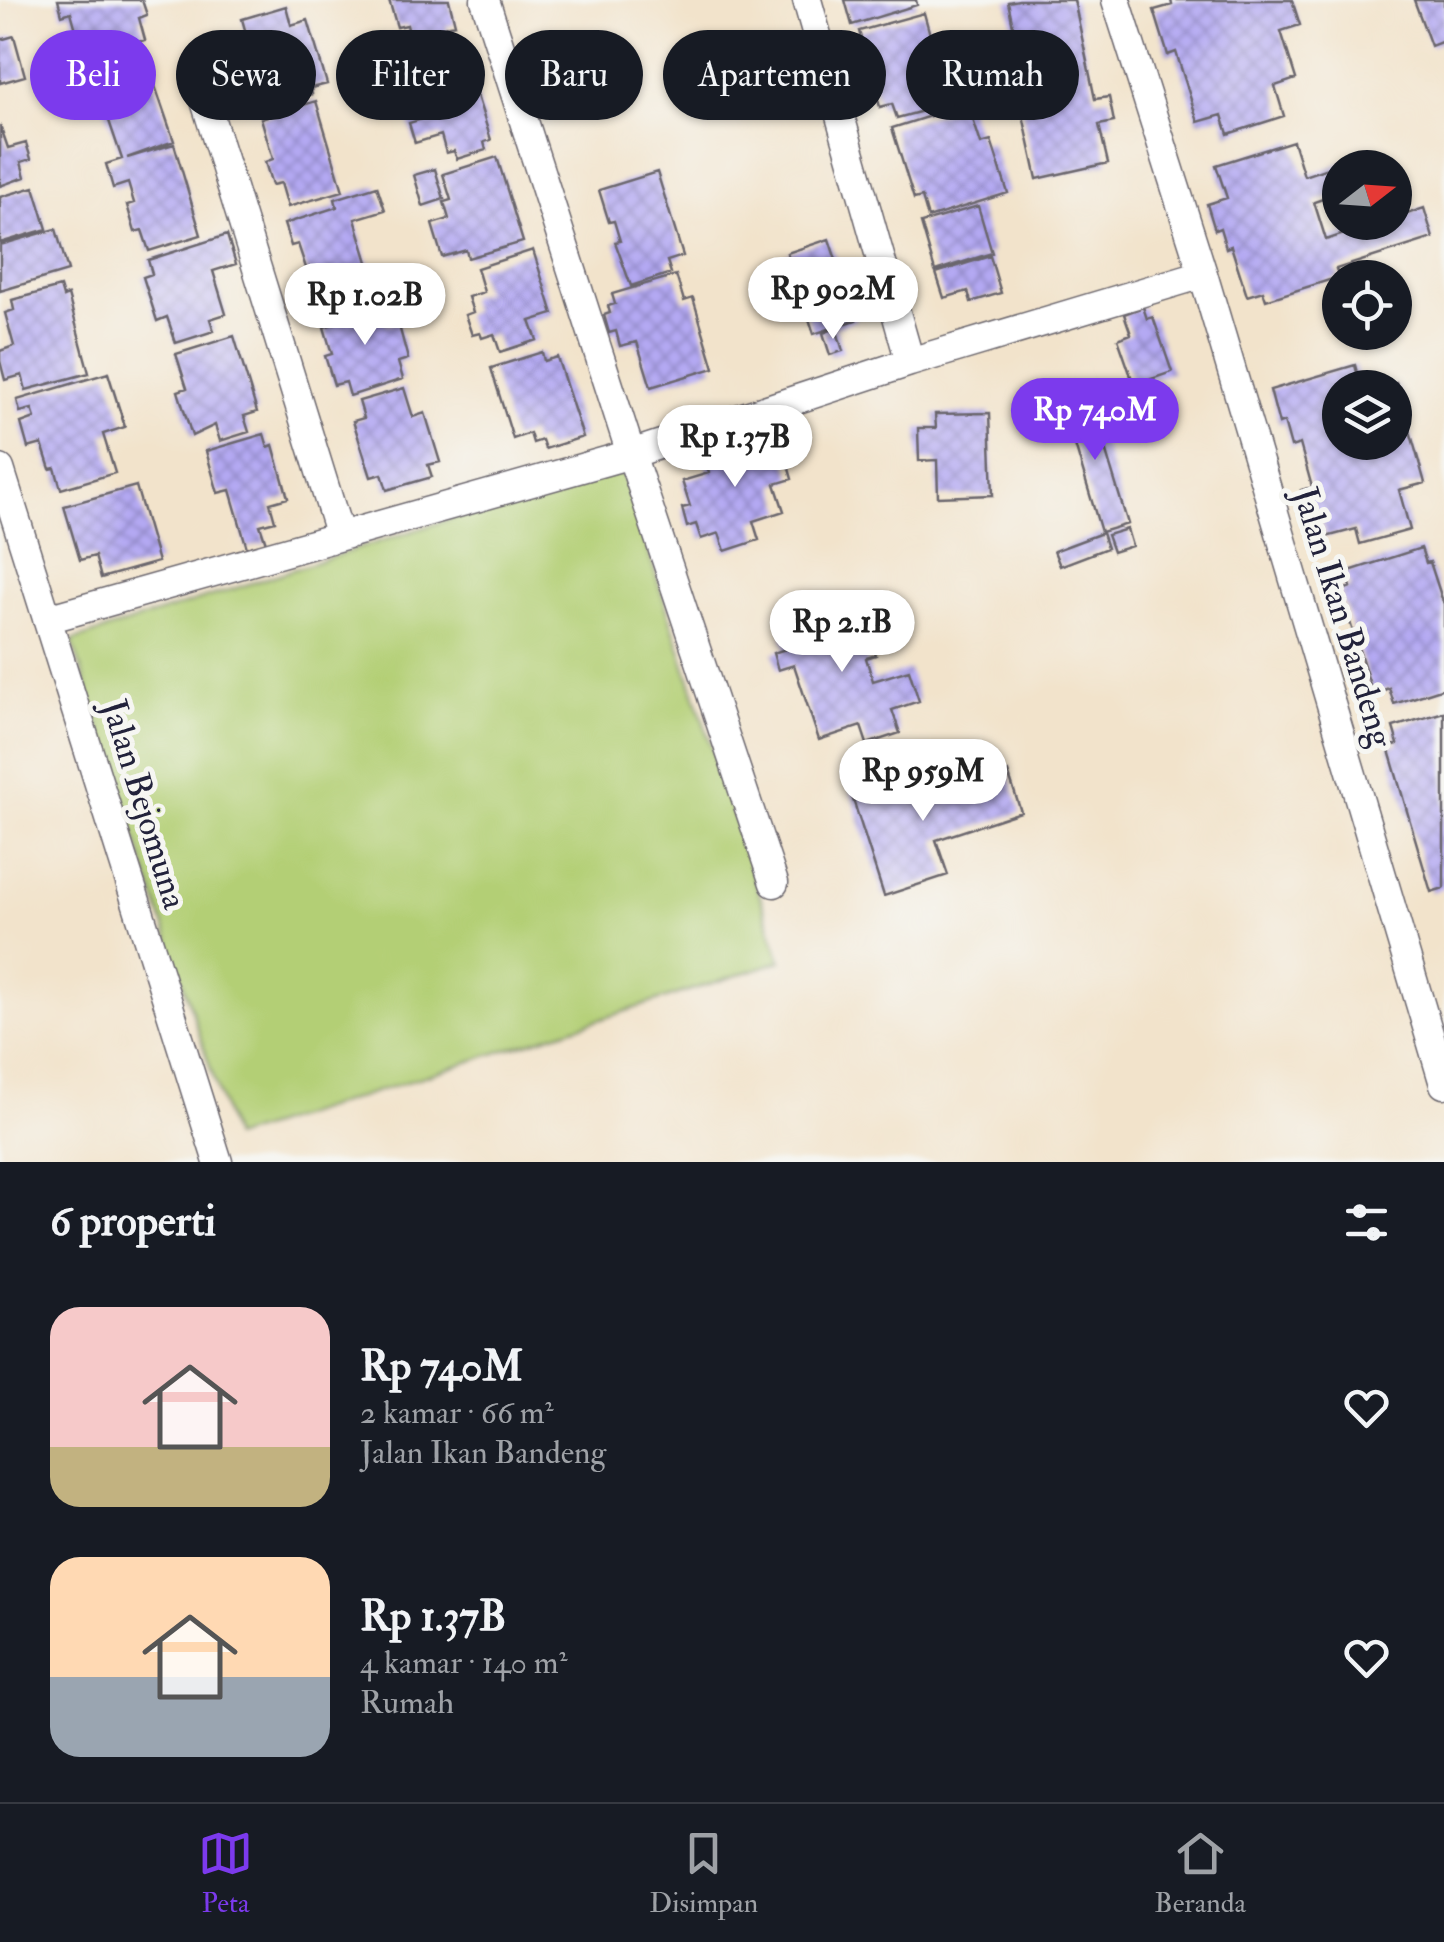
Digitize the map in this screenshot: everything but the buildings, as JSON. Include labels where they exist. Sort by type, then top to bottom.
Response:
[{"type":"street","points":[[486,0],[774,883]]},
{"type":"street","points":[[807,0],[910,362]]},
{"type":"street","name":"Jalan Ikan Bandeng","points":[[1116,0],[1444,1084]]},
{"type":"street","points":[[211,120],[340,536]]},
{"type":"street","points":[[47,618],[631,454],[910,362],[1202,274]]},
{"type":"street","name":"Jalan Bejomuna","points":[[0,470],[218,1162]]},
{"type":"green space","points":[[620,464],[781,961],[233,1138],[72,641]]}]
